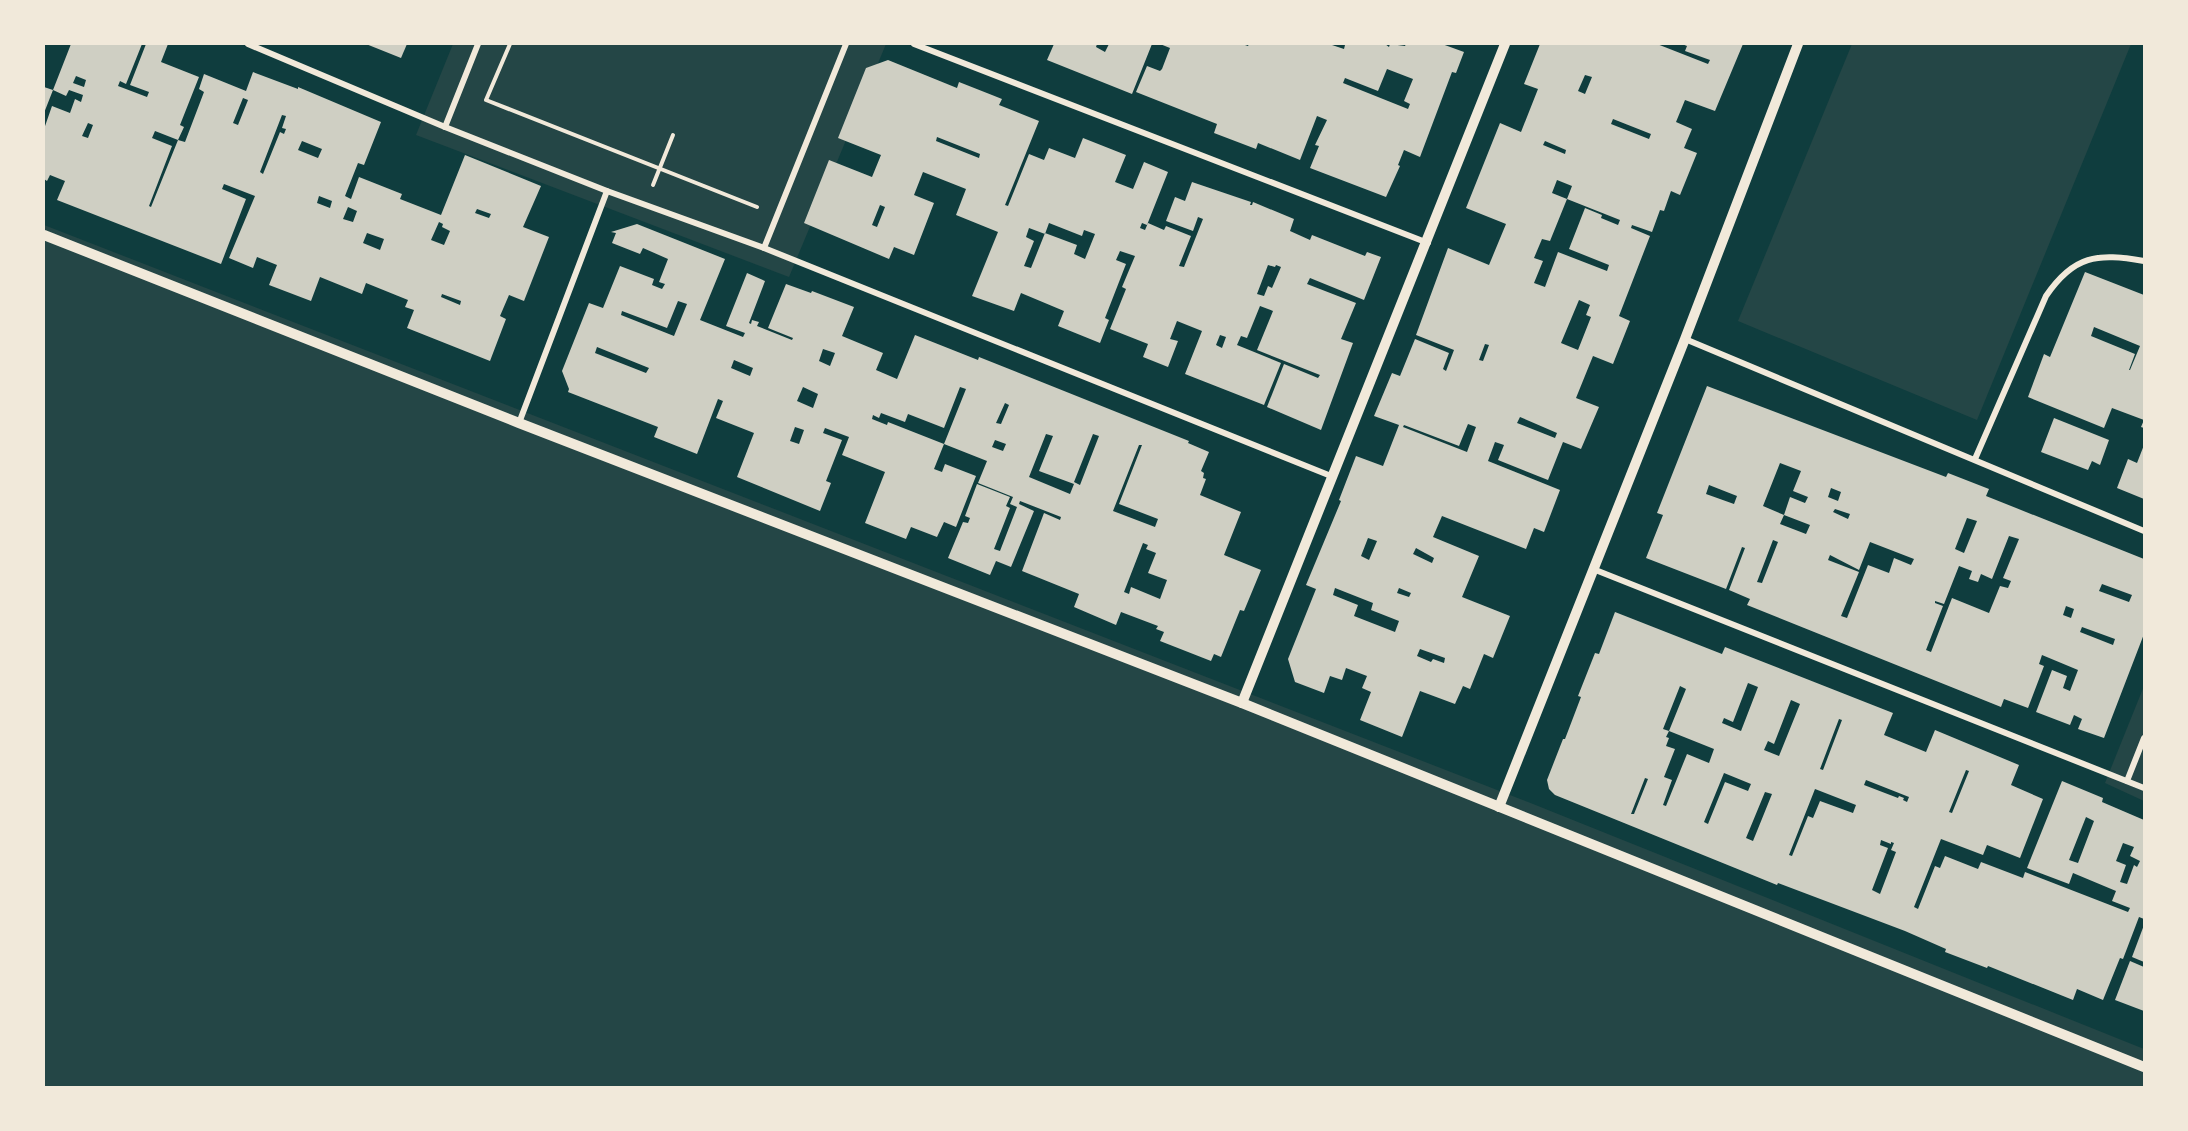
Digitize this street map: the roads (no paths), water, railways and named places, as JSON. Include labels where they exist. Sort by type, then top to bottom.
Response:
[{"type":"street","points":[[248,44],[445,127],[607,191],[764,248],[1331,476]]},
{"type":"street","points":[[445,127],[478,44]]},
{"type":"street","points":[[764,248],[846,44]]},
{"type":"street","points":[[914,44],[1428,243]]},
{"type":"street","points":[[1242,703],[1331,476],[1428,243],[1505,44]]},
{"type":"street","points":[[1499,807],[1592,568],[1685,339],[1798,44]]},
{"type":"street","points":[[519,423],[607,191]]},
{"type":"street","points":[[44,235],[519,423],[1242,703],[2145,1067]]},
{"type":"street","points":[[1976,459],[2046,297],[2059,278],[2079,263],[2096,259],[2113,256],[2145,261]]},
{"type":"street","points":[[1685,339],[2145,531]]},
{"type":"street","points":[[1592,568],[2145,789]]},
{"type":"street","points":[[2127,781],[2145,738]]}]
